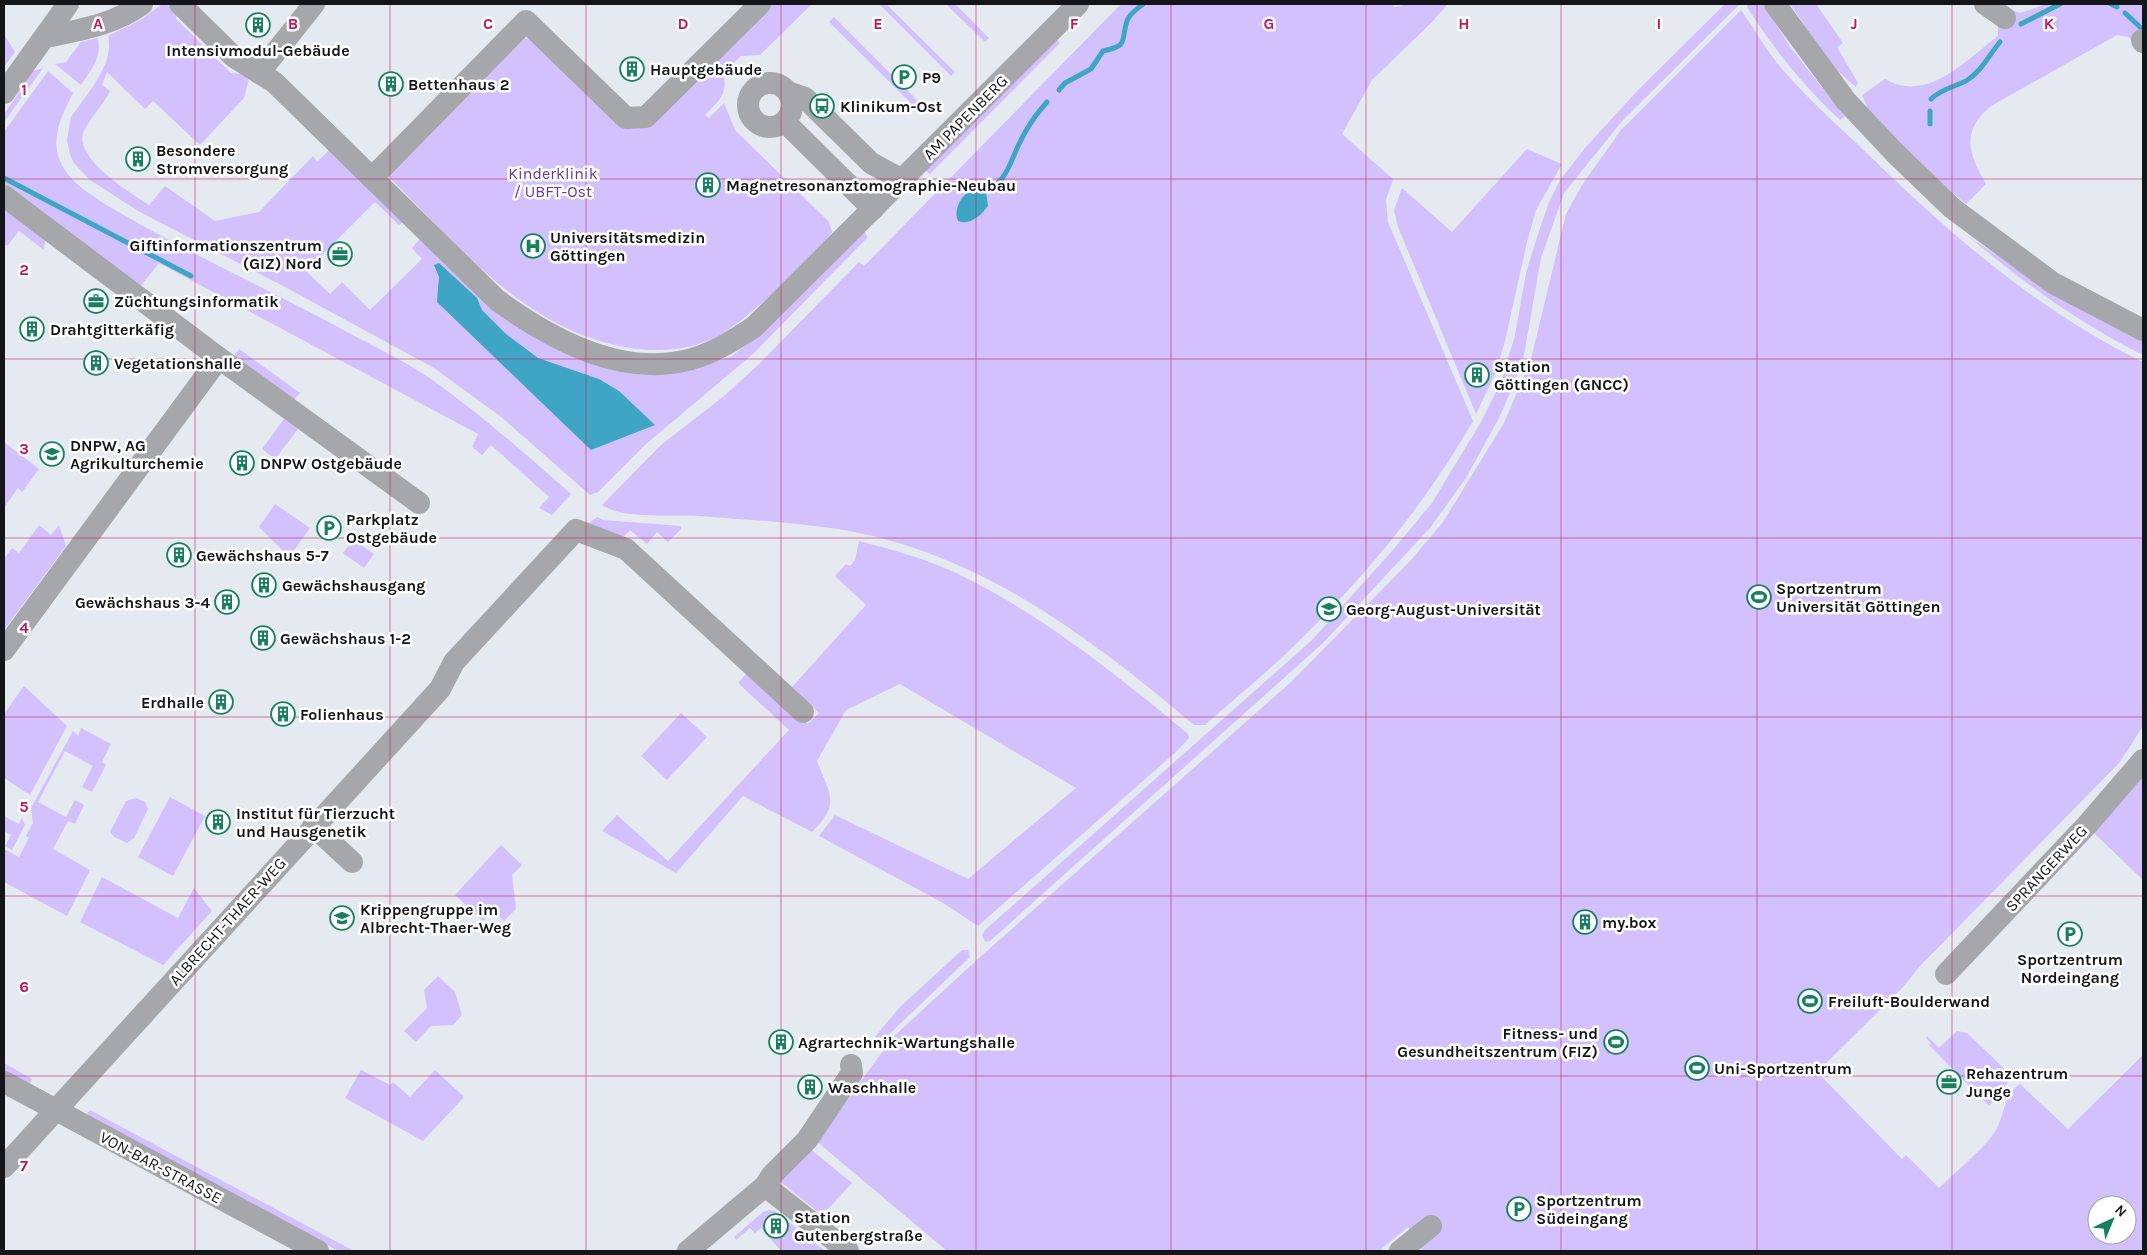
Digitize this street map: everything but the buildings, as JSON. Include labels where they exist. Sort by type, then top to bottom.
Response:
[{"type":"street","points":[[4,93],[68,4]]},
{"type":"street","points":[[46,37],[102,25],[122,17],[142,4]]},
{"type":"street","name":"AM PAPENBERG","points":[[180,4],[234,57],[274,82],[496,300],[532,326],[570,345],[628,362],[666,364],[700,357],[727,345],[759,323],[1078,4]]},
{"type":"street","points":[[259,73],[314,4]]},
{"type":"street","points":[[372,178],[526,21],[626,118],[646,118],[760,4]]},
{"type":"street","points":[[1775,4],[1846,102],[1895,154],[1952,208],[2053,283],[2143,330]]},
{"type":"street","points":[[1985,4],[2005,18]]},
{"type":"street","points":[[788,92],[792,108],[785,122],[774,127],[760,125],[750,116],[748,102],[753,91],[766,83],[780,85],[788,92],[805,98],[871,163],[902,180]]},
{"type":"street","points":[[785,122],[873,209]]},
{"type":"street","points":[[4,196],[219,358],[419,503]]},
{"type":"street","points":[[4,650],[219,358]]},
{"type":"street","name":"ALBRECHT-THAER-WEG","points":[[4,1167],[313,826],[440,689],[454,662],[576,530],[626,549],[803,712]]},
{"type":"street","name":"SPRANGERWEG","points":[[1946,974],[2087,826],[2143,760]]},
{"type":"street","points":[[313,826],[352,862]]},
{"type":"street","points":[[688,1251],[765,1186],[772,1174],[807,1140],[852,1072],[851,1066]]},
{"type":"street","name":"VON-BAR-STRASSE","points":[[4,1082],[305,1249]]},
{"type":"street","points":[[765,1186],[848,1251]]},
{"type":"street","points":[[1400,1251],[1431,1226]]},
{"type":"green space","points":[[162,4],[171,6],[177,11],[176,19],[231,73],[241,74],[249,79],[244,98],[200,145],[153,101],[145,109],[107,72],[102,85],[110,91],[84,131],[83,141],[87,152],[105,174],[149,205],[165,186],[215,221],[259,212],[313,156],[317,162],[330,149],[404,221],[399,225],[375,202],[306,271],[330,294],[342,282],[370,310],[422,259],[412,248],[421,238],[524,330],[699,367],[732,356],[751,341],[865,231],[867,238],[753,354],[646,444],[598,492],[590,495],[500,416],[434,368],[285,287],[138,211],[90,180],[73,162],[67,140],[71,117],[98,79],[107,57],[109,47],[108,36],[142,19]]},
{"type":"green space","name":"Kinderklinik / UBFT-Ost","points":[[769,4],[812,4],[760,55],[741,56],[723,74],[725,87],[721,97],[705,115],[709,118],[724,103],[735,130],[829,222],[832,232],[790,278],[747,316],[718,336],[689,347],[658,350],[637,349],[599,341],[564,327],[531,308],[500,285],[471,260],[390,178],[395,162],[517,38],[536,39],[618,120],[654,118]]},
{"type":"green space","points":[[879,4],[886,4],[955,72],[951,76]]},
{"type":"green space","points":[[946,4],[955,4],[989,38],[985,42]]},
{"type":"green space","points":[[1121,4],[1391,4],[1395,7],[1407,4],[1448,4],[1372,80],[1342,134],[1393,179],[1386,200],[1388,222],[1473,421],[1417,507],[1352,587],[1292,648],[1205,725],[1194,725],[1111,658],[1022,598],[976,573],[927,553],[876,537],[823,527],[699,516],[635,515],[611,510],[602,505],[661,445],[724,396],[759,364],[859,262],[864,266]]},
{"type":"green space","points":[[1725,4],[1739,5],[1623,120],[1564,193],[1541,258],[1524,355],[1513,386],[1499,418],[1466,478],[1430,528],[1323,643],[990,941],[985,942],[982,935],[985,930],[1312,640],[1392,551],[1432,503],[1481,422],[1501,382],[1515,335],[1526,273],[1549,202],[1560,180],[1585,148],[1637,91]]},
{"type":"green space","points":[[1747,4],[1763,4],[1791,48],[1845,117],[1840,120],[1801,80],[1768,38],[1747,7]]},
{"type":"green space","points":[[1790,4],[1816,4],[1843,43],[1837,47],[1858,83],[1856,87],[1834,68]]},
{"type":"green space","points":[[2046,4],[2143,4],[2143,45],[2136,48],[2129,37],[2117,35],[1991,106],[1975,125],[1971,134],[1970,144],[1975,163],[1986,184],[1966,204],[1937,180],[1872,118],[1862,95],[1885,79],[1901,85],[1916,86],[1931,83],[1959,67],[1998,36],[1998,23],[2011,10],[2020,13]]},
{"type":"green space","name":"Sportzentrum Universität Göttingen","points":[[1741,10],[1777,63],[1800,88],[1936,218],[2001,272],[2035,297],[2070,321],[2143,362],[2143,726],[2120,762],[1920,966],[1904,986],[1817,1072],[1902,1159],[1906,1155],[1939,1188],[1992,1136],[2000,1122],[2006,1101],[2020,1084],[2068,1129],[2143,1055],[2143,1251],[1423,1251],[1408,1227],[1379,1251],[947,1251],[815,1140],[827,1128],[893,1037],[979,958],[1291,682],[1412,559],[1443,522],[1504,423],[1531,359],[1566,214],[1582,185],[1621,130]]},
{"type":"green space","points":[[834,17],[922,105],[918,110],[829,22]]},
{"type":"green space","points":[[4,37],[15,52],[4,67]]},
{"type":"green space","points":[[98,38],[99,51],[97,57],[81,85],[55,64],[66,62],[81,42]]},
{"type":"green space","points":[[1056,38],[1060,43],[930,174],[925,170]]},
{"type":"green space","points":[[43,68],[4,122],[4,114],[21,90],[19,83],[30,72]]},
{"type":"green space","points":[[48,71],[73,93],[59,125],[56,147],[64,168],[72,179],[87,192],[145,227],[323,319],[424,374],[487,422],[571,494],[552,515],[539,508],[549,497],[491,445],[482,455],[472,447],[478,434],[159,263],[139,288],[4,189],[4,132]]},
{"type":"green space","points":[[1527,149],[1562,164],[1536,210],[1496,372],[1476,414],[1398,227],[1394,210],[1402,188],[1452,232]]},
{"type":"green space","points":[[4,203],[45,239],[44,250],[19,231],[7,246],[4,244]]},
{"type":"green space","points":[[1968,236],[2054,294],[2143,341],[2143,355],[2119,343],[2052,301],[2009,270]]},
{"type":"green space","points":[[239,349],[300,393],[293,401],[233,357]]},
{"type":"green space","points":[[284,419],[298,429],[275,459],[262,449]]},
{"type":"green space","points":[[4,442],[39,469],[22,492],[18,488],[4,508]]},
{"type":"green space","points":[[275,504],[310,528],[289,557],[259,527]]},
{"type":"green space","points":[[597,517],[603,520],[681,526],[681,529],[668,542],[657,532],[647,544],[630,530],[621,539],[585,526]]},
{"type":"green space","points":[[39,525],[51,535],[59,525],[66,546],[4,630],[4,559],[12,548],[19,553]]},
{"type":"green space","points":[[353,539],[374,554],[364,568],[343,553]]},
{"type":"green space","points":[[859,541],[936,564],[1020,608],[1107,668],[1188,734],[1189,738],[1177,751],[978,926],[943,903],[819,836],[835,815],[968,879],[1076,788],[900,684],[846,710],[817,761],[829,791],[830,806],[821,822],[812,832],[743,796],[676,873],[602,831],[617,815],[668,861],[789,730],[738,683],[750,670],[808,724],[819,713],[792,687],[866,605],[835,576],[846,564],[850,566],[855,560]]},
{"type":"green space","points":[[24,686],[67,726],[30,795],[4,778],[4,714]]},
{"type":"green space","points":[[681,713],[707,737],[667,780],[641,756]]},
{"type":"green space","points":[[81,728],[111,744],[102,762],[106,765],[92,792],[82,787],[93,766],[65,751],[38,802],[66,817],[75,800],[84,805],[75,824],[68,821],[53,849],[90,870],[67,916],[4,882],[4,849],[19,857],[29,838],[26,836],[33,823],[31,808],[73,731],[78,736]]},
{"type":"green space","points":[[2143,774],[2143,880],[2094,833]]},
{"type":"green space","points":[[170,797],[205,816],[173,876],[138,857]]},
{"type":"green space","points":[[136,798],[145,802],[148,809],[134,838],[127,843],[114,837],[110,832],[126,801]]},
{"type":"green space","points":[[4,816],[19,824],[22,818],[25,825],[12,850],[5,846],[11,835],[4,831]]},
{"type":"green space","points":[[501,845],[522,865],[512,875],[516,909],[504,921],[493,911],[483,921],[455,895]]},
{"type":"green space","points":[[102,877],[178,918],[194,888],[212,911],[163,965],[80,922]]},
{"type":"green space","points":[[962,950],[968,950],[970,957],[879,1044],[874,1038],[900,1007]]},
{"type":"green space","points":[[438,976],[455,992],[462,1015],[453,1025],[431,1026],[416,1042],[404,1031],[427,1008],[424,990]]},
{"type":"green space","points":[[1957,1031],[1967,1033],[2013,1077],[1989,1106],[1929,1045],[1931,1043],[1926,1038],[1927,1036],[1939,1048]]},
{"type":"green space","points":[[4,1063],[32,1079],[29,1085],[4,1072]]},
{"type":"green space","points":[[361,1070],[390,1085],[393,1082],[410,1097],[435,1070],[464,1097],[423,1141],[345,1098]]},
{"type":"green space","points":[[90,1110],[354,1251],[338,1251],[91,1119],[87,1114]]},
{"type":"green space","points":[[810,1149],[852,1183],[828,1209],[817,1211],[777,1179]]},
{"type":"green space","points":[[775,1211],[825,1251],[781,1251],[761,1228],[755,1233],[750,1228],[736,1240],[734,1237],[763,1212]]},
{"type":"water","points":[[978,186],[986,192],[988,206],[979,216],[971,221],[958,221],[958,205],[964,195]]},
{"type":"water","points":[[439,263],[477,298],[482,310],[506,334],[538,358],[599,379],[619,391],[655,425],[591,450],[437,302],[439,277],[434,265]]},
{"type":"waterway","points":[[1059,90],[1065,83],[1091,69],[1103,51],[1121,44],[1128,18],[1143,4]]},
{"type":"waterway","points":[[2021,24],[2060,4]]},
{"type":"waterway","points":[[2111,4],[2117,7]]},
{"type":"waterway","points":[[2125,13],[2141,28]]},
{"type":"waterway","points":[[1931,99],[1948,88],[1972,77],[2000,42]]},
{"type":"waterway","points":[[980,193],[996,184],[1006,173],[1028,127],[1047,102]]},
{"type":"waterway","points":[[1930,111],[1930,124]]},
{"type":"waterway","points":[[4,178],[191,276]]},
{"type":"place","name":"Intensivmodul-Gebäude","points":[[258,25]]},
{"type":"place","name":"Hauptgebäude","points":[[632,69]]},
{"type":"place","name":"P9","points":[[904,77]]},
{"type":"place","name":"Bettenhaus 2","points":[[391,84]]},
{"type":"place","name":"Klinikum-Ost","points":[[822,106]]},
{"type":"place","name":"Besondere Stromversorgung","points":[[138,159]]},
{"type":"place","name":"Magnetresonanztomographie-Neubau","points":[[708,185]]},
{"type":"place","name":"Universitätsmedizin Göttingen","points":[[533,246]]},
{"type":"place","name":"Giftinformationszentrum (GIZ) Nord","points":[[340,254]]},
{"type":"place","name":"Züchtungsinformatik","points":[[96,301]]},
{"type":"place","name":"Drahtgitterkäfig","points":[[32,329]]},
{"type":"place","name":"Vegetationshalle","points":[[96,363]]},
{"type":"place","name":"Station Göttingen (GNCC)","points":[[1477,375]]},
{"type":"place","name":"DNPW, AG Agrikulturchemie","points":[[52,454]]},
{"type":"place","name":"DNPW Ostgebäude","points":[[242,463]]},
{"type":"place","name":"Parkplatz Ostgebäude","points":[[329,528]]},
{"type":"place","name":"Gewächshaus 5-7","points":[[179,555]]},
{"type":"place","name":"Gewächshausgang","points":[[264,585]]},
{"type":"place","name":"Sportzentrum Universität Göttingen","points":[[1759,597]]},
{"type":"place","name":"Gewächshaus 3-4","points":[[227,602]]},
{"type":"place","name":"Georg-August-Universität","points":[[1329,609]]},
{"type":"place","name":"Gewächshaus 1-2","points":[[263,638]]},
{"type":"place","name":"Erdhalle","points":[[221,702]]},
{"type":"place","name":"Folienhaus","points":[[283,714]]},
{"type":"place","name":"Institut für Tierzucht und Hausgenetik","points":[[218,822]]},
{"type":"place","name":"Krippengruppe im Albrecht-Thaer-Weg","points":[[342,918]]},
{"type":"place","name":"my.box","points":[[1585,922]]},
{"type":"place","name":"Sportzentrum Nordeingang","points":[[2070,934]]},
{"type":"place","name":"Freiluft-Boulderwand","points":[[1810,1001]]},
{"type":"place","name":"Agrartechnik-Wartungshalle","points":[[781,1042]]},
{"type":"place","name":"Fitness- und Gesundheitszentrum (FIZ)","points":[[1616,1042]]},
{"type":"place","name":"Uni-Sportzentrum","points":[[1697,1068]]},
{"type":"place","name":"Rehazentrum Junge","points":[[1949,1082]]},
{"type":"place","name":"Waschhalle","points":[[810,1087]]},
{"type":"place","name":"Sportzentrum Südeingang","points":[[1519,1209]]},
{"type":"place","name":"Station Gutenbergstraße","points":[[776,1226]]}]
